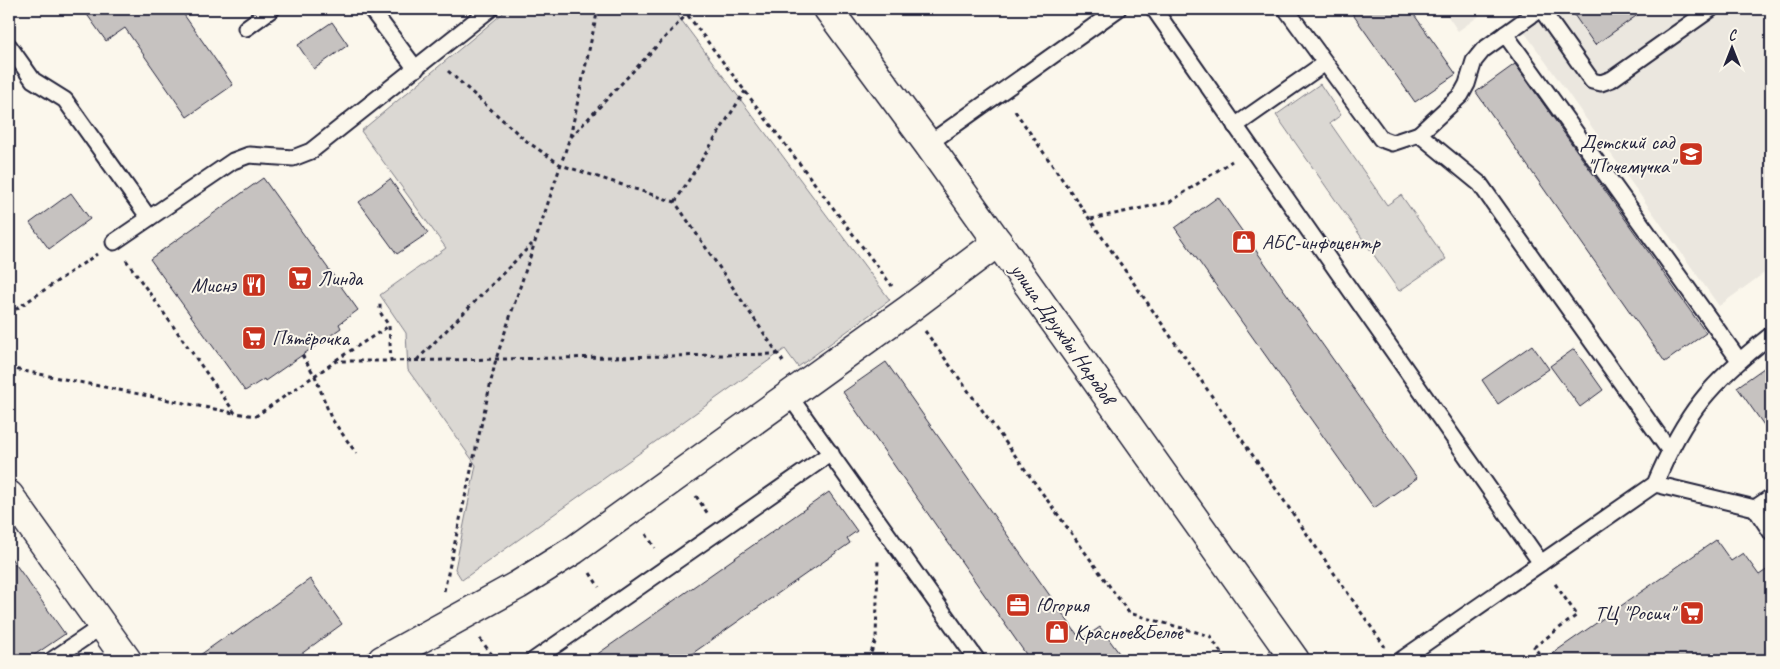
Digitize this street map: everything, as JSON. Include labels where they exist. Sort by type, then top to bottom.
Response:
[{"type":"street","name":"улица Дружбы Народов","points":[[828,9],[928,144],[1295,660]]},
{"type":"street","points":[[382,660],[518,585],[574,550],[682,474],[788,394],[909,309],[998,242]]},
{"type":"street","points":[[9,495],[127,660]]},
{"type":"lane","points":[[246,28],[272,9]]},
{"type":"lane","points":[[372,9],[416,69]]},
{"type":"lane","points":[[114,242],[233,161],[249,155],[293,158],[311,151],[490,9]]},
{"type":"lane","points":[[928,144],[1118,9]]},
{"type":"lane","points":[[1154,9],[1541,563]]},
{"type":"lane","points":[[1286,9],[1381,139],[1392,143],[1420,134],[1461,95],[1468,84],[1474,61],[1483,50],[1541,9],[1592,81],[1601,83],[1612,79],[1711,9]]},
{"type":"lane","points":[[1505,34],[1739,360]]},
{"type":"lane","points":[[9,46],[33,80],[64,100],[149,218]]},
{"type":"lane","points":[[1235,126],[1325,62]]},
{"type":"lane","points":[[1420,134],[1480,184],[1669,450]]},
{"type":"lane","points":[[1395,656],[1541,563],[1655,484],[1669,450],[1688,416],[1706,392],[1739,360],[1771,335]]},
{"type":"lane","points":[[788,394],[977,660]]},
{"type":"lane","points":[[534,660],[831,453]]},
{"type":"lane","points":[[1655,484],[1755,508],[1771,532]]},
{"type":"lane","points":[[1755,508],[1771,497]]},
{"type":"lane","points":[[52,660],[102,626]]},
{"type":"path","points":[[444,590],[496,359],[570,137],[598,9]]},
{"type":"path","points":[[684,9],[909,309],[1130,613],[1210,636],[1226,660]]},
{"type":"path","points":[[570,137],[687,14]]},
{"type":"path","points":[[336,361],[778,354],[675,202],[561,165],[525,140],[431,56]]},
{"type":"path","points":[[675,202],[745,91]]},
{"type":"path","points":[[1001,92],[1395,656]]},
{"type":"path","points":[[1091,219],[1170,202],[1251,148]]},
{"type":"path","points":[[9,314],[114,242],[235,413]]},
{"type":"path","points":[[416,361],[534,242]]},
{"type":"path","points":[[380,302],[380,312],[389,326],[391,361]]},
{"type":"path","points":[[9,368],[256,416],[389,326]]},
{"type":"path","points":[[302,355],[316,376],[331,418],[356,454]]},
{"type":"path","points":[[682,474],[719,531]]},
{"type":"path","points":[[630,510],[668,567]]},
{"type":"path","points":[[868,660],[876,640],[879,520]]},
{"type":"path","points":[[574,550],[612,606]]},
{"type":"path","points":[[1541,563],[1577,615],[1534,647],[1544,660]]},
{"type":"shaded area","points":[[508,9],[673,9],[890,300],[798,367],[785,349],[462,580],[455,569],[476,465],[408,370],[406,333],[380,295],[446,248],[361,131]]},
{"type":"shaded area","points":[[1443,9],[1489,9],[1458,31]]},
{"type":"shaded area","name":"Детский сад \"Почемучка\"","points":[[1508,9],[1771,9],[1771,268],[1719,306]]},
{"type":"shaded area","points":[[1320,84],[1341,115],[1330,123],[1387,205],[1401,195],[1446,259],[1399,291],[1276,115]]},
{"type":"building","points":[[83,9],[180,9],[233,85],[187,117],[125,28],[106,41]]},
{"type":"building","points":[[1349,9],[1410,9],[1456,74],[1415,102]]},
{"type":"building","points":[[1570,9],[1646,9],[1595,45]]},
{"type":"building","points":[[332,22],[348,45],[314,69],[298,45]]},
{"type":"building","points":[[1515,64],[1706,333],[1665,362],[1476,92]]},
{"type":"building","name":"Миснэ","points":[[263,178],[358,310],[339,324],[341,328],[265,381],[264,379],[245,391],[150,259]]},
{"type":"building","points":[[390,179],[428,233],[397,254],[359,202]]},
{"type":"building","points":[[71,193],[90,219],[49,249],[30,223]]},
{"type":"building","points":[[1218,197],[1417,478],[1374,508],[1175,228]]},
{"type":"building","points":[[1532,345],[1549,369],[1498,404],[1482,380]]},
{"type":"building","points":[[1574,349],[1603,390],[1580,407],[1550,366]]},
{"type":"building","points":[[886,362],[1081,640],[1100,627],[1124,660],[1030,660],[843,392]]},
{"type":"building","points":[[1771,363],[1771,435],[1737,387]]},
{"type":"building","points":[[829,492],[857,531],[847,538],[850,543],[683,660],[589,660]]},
{"type":"building","name":"ТЦ \"Росич\"","points":[[1716,540],[1731,561],[1743,553],[1759,575],[1771,567],[1771,660],[1543,660]]},
{"type":"building","points":[[9,555],[65,634],[27,660],[19,660],[9,646]]},
{"type":"building","points":[[310,579],[342,624],[293,660],[193,660],[231,633],[232,635]]},
{"type":"place","name":"Детский сад \"Почемучка\"","points":[[1691,154]]},
{"type":"place","name":"АБС-инфоцентр","points":[[1244,242]]},
{"type":"place","name":"Линда","points":[[300,278]]},
{"type":"place","name":"Миснэ","points":[[254,285]]},
{"type":"place","name":"Пятёрочка","points":[[254,338]]},
{"type":"place","name":"Югория","points":[[1018,605]]},
{"type":"place","name":"ТЦ \"Росич\"","points":[[1692,613]]},
{"type":"place","name":"Красное&Белое","points":[[1057,632]]}]
